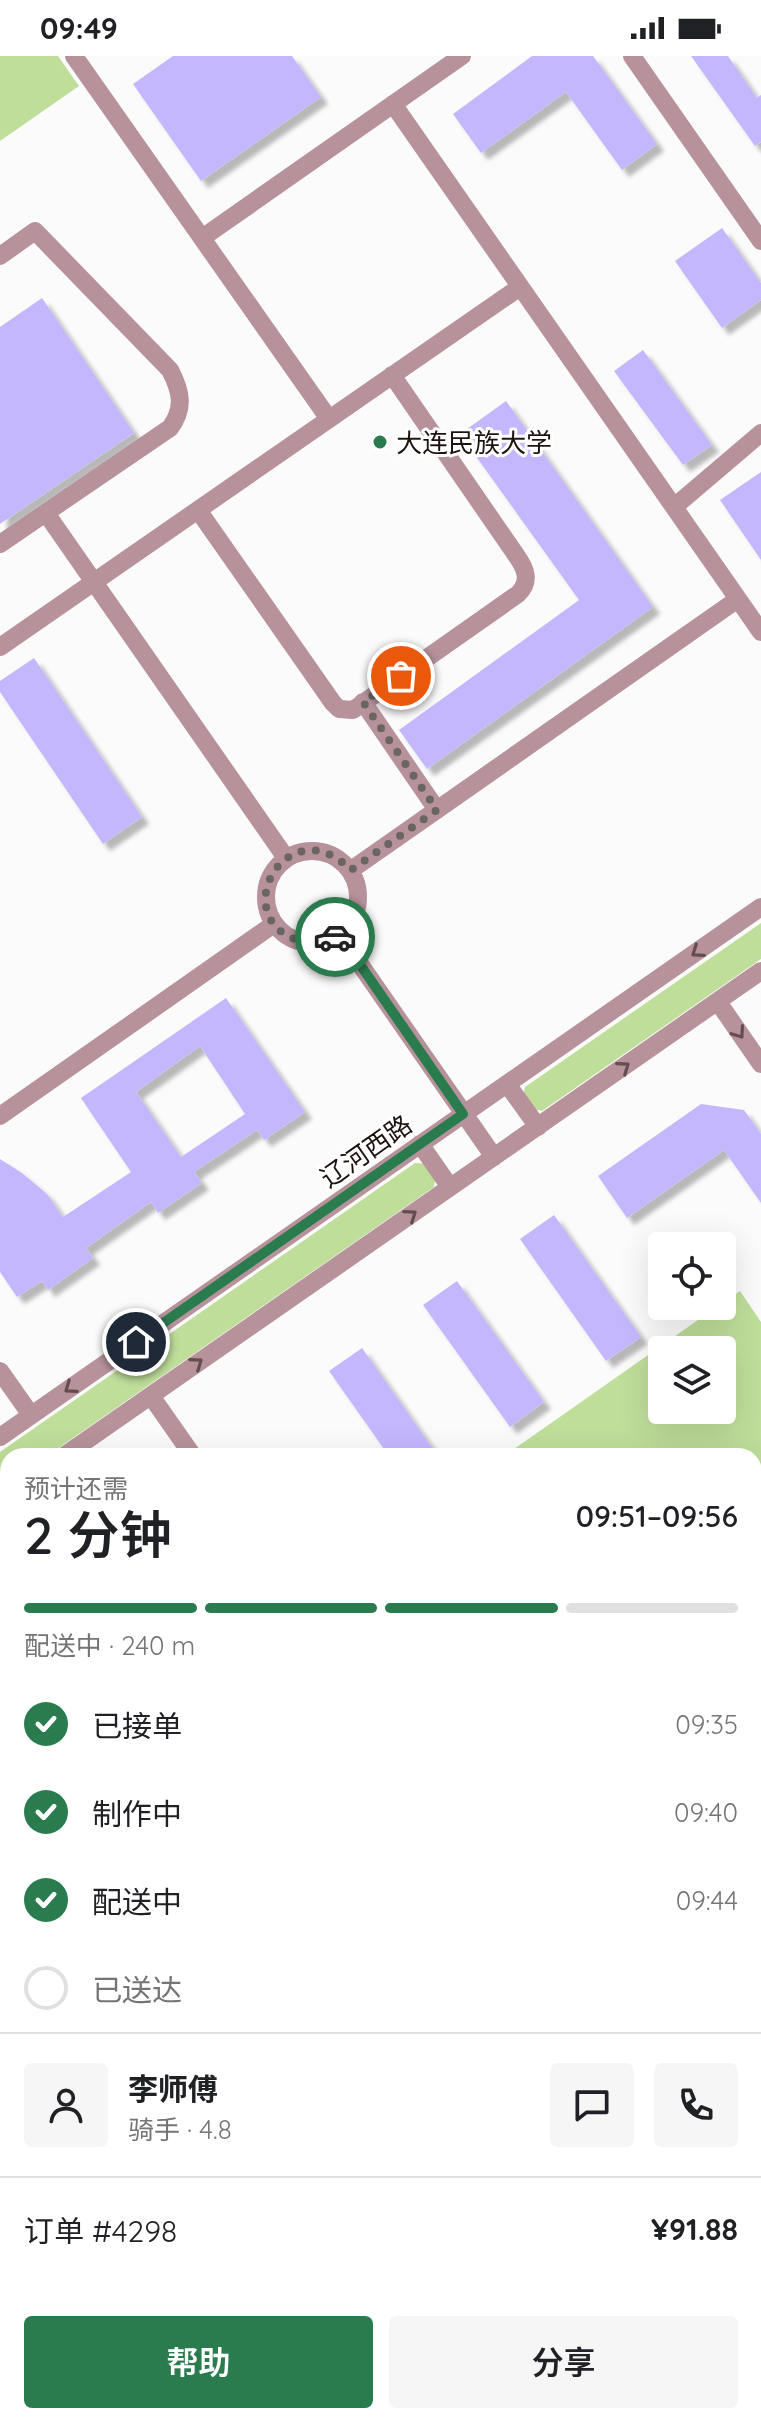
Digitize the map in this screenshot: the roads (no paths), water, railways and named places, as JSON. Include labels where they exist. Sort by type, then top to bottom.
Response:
[{"type":"street","points":[[74,56],[329,419]]},
{"type":"street","points":[[202,238],[462,56]]},
{"type":"street","points":[[632,56],[761,241]]},
{"type":"street","points":[[393,104],[761,632]]},
{"type":"street","points":[[0,256],[35,231],[170,370],[178,386],[181,403],[178,417],[170,428],[0,544]]},
{"type":"street","points":[[0,647],[520,287]]},
{"type":"street","points":[[198,510],[333,703],[353,710],[518,594],[525,587],[527,576],[516,555],[392,375]]},
{"type":"street","points":[[674,507],[761,433]]},
{"type":"street","points":[[46,513],[286,858]]},
{"type":"street","points":[[351,870],[738,599]]},
{"type":"street","points":[[363,702],[437,810]]},
{"type":"street","points":[[313,850],[328,852],[341,859],[351,870],[358,885],[359,901],[355,917],[339,934],[317,943],[300,942],[274,924],[265,896],[268,881],[286,858],[313,850]]},
{"type":"street","name":"辽河西路","points":[[0,1437],[761,907]]},
{"type":"street","points":[[0,1116],[274,924]]},
{"type":"street","points":[[339,934],[494,1157]]},
{"type":"street","points":[[76,1448],[761,971]]},
{"type":"street","points":[[718,1002],[761,1064]]},
{"type":"street","points":[[507,1084],[538,1127]]},
{"type":"street","points":[[420,1144],[450,1187]]},
{"type":"street","points":[[0,1371],[31,1415]]},
{"type":"street","points":[[151,1396],[187,1448]]},
{"type":"place","name":"大连民族大学","points":[[380,442]]}]
